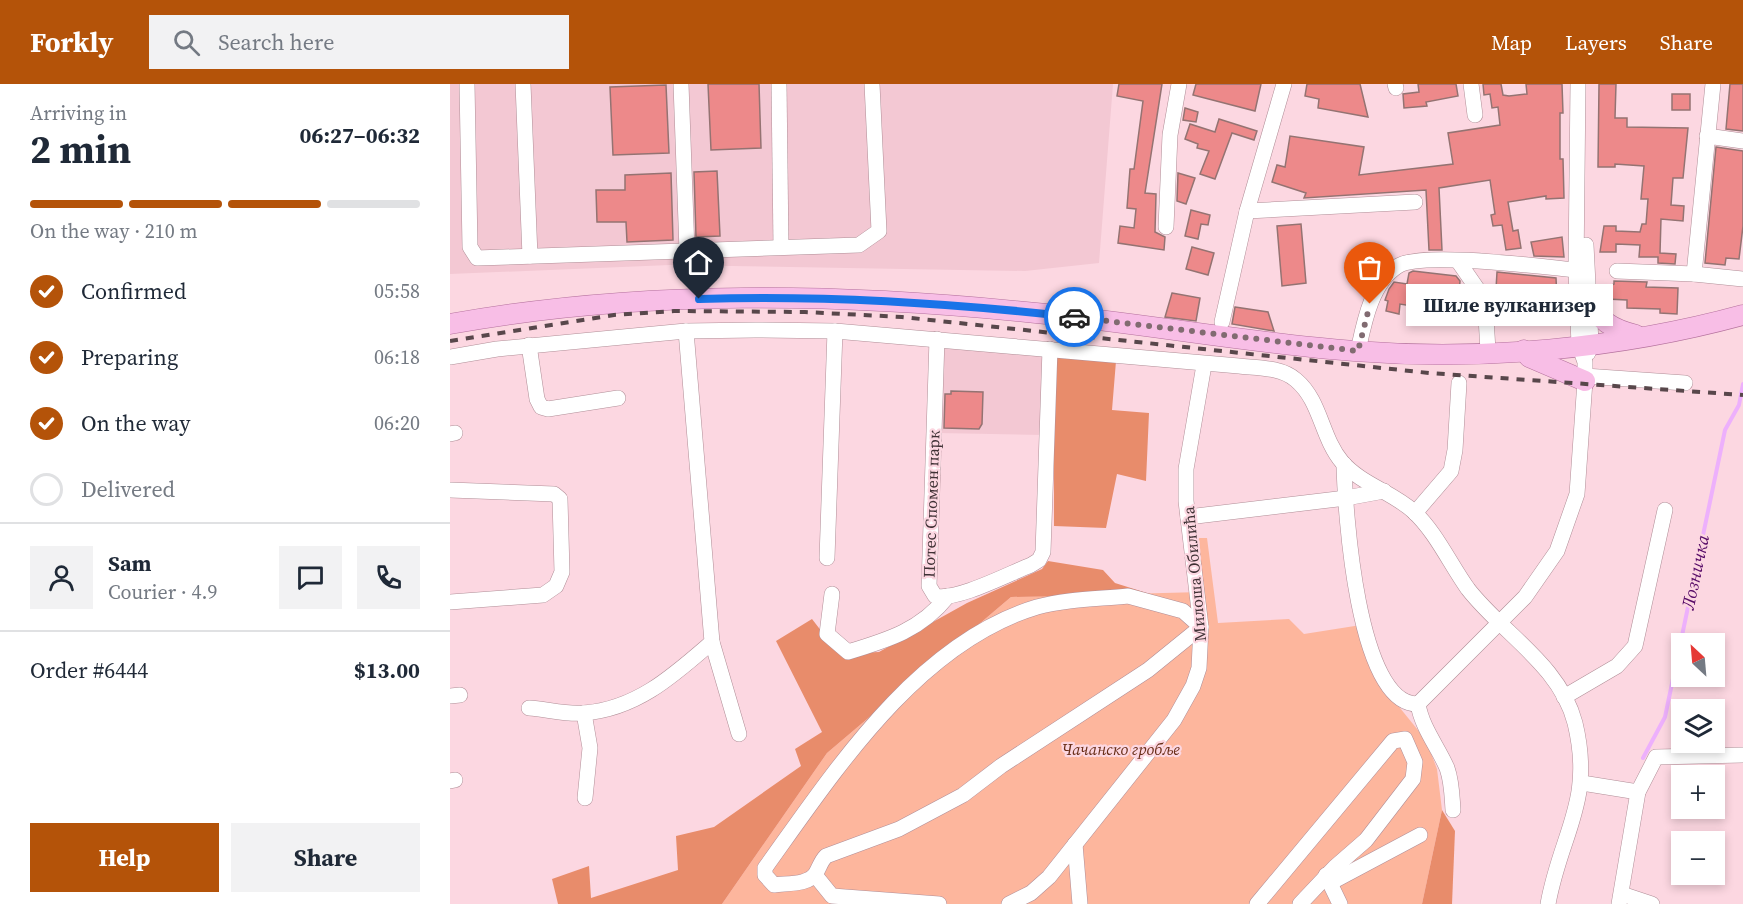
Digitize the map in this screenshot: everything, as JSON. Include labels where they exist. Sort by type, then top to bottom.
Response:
[{"type":"main road","points":[[1588,297],[1602,321],[1619,331],[1642,337]]},
{"type":"main road","points":[[450,324],[531,311],[624,302],[723,298],[828,300],[1014,310],[1358,351],[1524,350],[1585,362]]},
{"type":"main road","points":[[1524,350],[1529,357],[1585,362],[1642,337],[1743,315]]},
{"type":"street","points":[[467,84],[470,247],[477,258],[859,245],[879,231],[872,84]]},
{"type":"street","points":[[523,84],[530,256]]},
{"type":"street","points":[[681,84],[687,250]]},
{"type":"street","points":[[779,84],[781,247]]},
{"type":"street","points":[[1166,227],[1170,135],[1179,84]]},
{"type":"street","points":[[1222,322],[1247,211],[1284,84]]},
{"type":"street","points":[[1471,84],[1475,115]]},
{"type":"street","points":[[1578,84],[1576,270],[1585,362]]},
{"type":"street","points":[[1694,274],[1713,84]]},
{"type":"street","points":[[1707,136],[1743,141]]},
{"type":"street","points":[[1344,464],[1358,597],[1371,653],[1381,676],[1396,698],[1407,703],[1418,704],[1500,623],[1550,564],[1571,516],[1578,484],[1588,297],[1584,207],[1578,180]]},
{"type":"street","points":[[1247,211],[1416,202]]},
{"type":"street","points":[[1358,351],[1370,304],[1392,270],[1406,262],[1458,261],[1576,270]]},
{"type":"street","points":[[1458,261],[1485,300],[1488,351]]},
{"type":"street","points":[[1617,271],[1694,274],[1743,279]]},
{"type":"street","points":[[686,331],[712,642],[740,734]]},
{"type":"street","points":[[450,357],[529,345],[686,331],[835,331],[1267,369],[1293,377],[1310,395],[1329,441],[1344,464],[1415,513],[1469,590],[1540,664],[1564,697],[1574,721],[1579,744],[1582,783],[1548,904]]},
{"type":"street","points":[[827,558],[835,331]]},
{"type":"street","name":"Потес Спомен парк","points":[[937,339],[929,586],[935,596],[948,596],[1031,566],[1039,560],[1043,552],[1050,349]]},
{"type":"street","points":[[529,345],[537,399],[541,406],[548,409],[618,398]]},
{"type":"street","points":[[1585,362],[1685,383]]},
{"type":"street","name":"Милоша Обилића","points":[[1014,902],[1049,877],[1075,844],[1185,704],[1198,668],[1201,627],[1188,517],[1186,469],[1204,365]]},
{"type":"street","points":[[1415,513],[1451,471],[1460,383]]},
{"type":"street","points":[[450,490],[554,494],[560,499],[562,572],[556,586],[543,595],[450,602]]},
{"type":"street","points":[[1188,517],[1346,498],[1384,490]]},
{"type":"street","points":[[1564,697],[1617,666],[1635,646],[1665,510]]},
{"type":"street","points":[[832,594],[827,634],[848,652],[891,639],[932,616],[948,596]]},
{"type":"street","points":[[1128,596],[1183,611],[1201,627],[1148,670],[1001,766],[963,795],[899,829],[826,856],[820,862],[815,875],[806,881],[774,885],[765,875],[765,868],[871,724],[968,640],[1035,608],[1128,596]]},
{"type":"street","points":[[529,708],[584,713],[623,705],[662,686],[712,642]]},
{"type":"street","points":[[1418,704],[1420,717],[1447,769],[1452,785],[1453,810]]},
{"type":"street","points":[[584,713],[590,748],[585,798]]},
{"type":"street","points":[[1257,904],[1393,741],[1401,737],[1405,739],[1416,768],[1413,779],[1366,840],[1300,904]]},
{"type":"street","points":[[1652,904],[1620,899],[1638,792],[1656,757],[1743,755]]},
{"type":"street","points":[[1582,783],[1638,792]]},
{"type":"street","points":[[1328,879],[1420,835]]},
{"type":"street","points":[[1075,844],[1080,904]]},
{"type":"street","points":[[815,875],[829,900],[939,904]]},
{"type":"street","points":[[1328,879],[1340,904]]},
{"type":"shaded area","points":[[450,84],[1113,84],[1099,263],[1025,271],[670,265],[450,274]]},
{"type":"shaded area","points":[[946,346],[1045,353],[1043,435],[938,433],[940,354]]},
{"type":"shaded area","points":[[1054,357],[1116,361],[1112,410],[1149,413],[1146,481],[1117,474],[1106,528],[1054,526]]},
{"type":"shaded area","points":[[1048,561],[1103,570],[1115,583],[1150,594],[1011,597],[827,753],[722,904],[558,904],[552,879],[589,866],[591,898],[678,870],[676,836],[714,827],[801,766],[795,749],[822,732],[776,641],[812,619],[839,654],[879,652],[967,603],[1042,569]]},
{"type":"shaded area","points":[[1442,810],[1455,831],[1452,904],[1422,904]]},
{"type":"green space","name":"Чачанско гробље","points":[[1198,538],[1207,538],[1218,623],[1289,619],[1304,634],[1361,625],[1387,692],[1426,740],[1437,769],[1442,810],[1422,904],[722,904],[827,753],[1011,597],[1202,592]]},
{"type":"building","points":[[708,84],[759,84],[761,148],[711,150]]},
{"type":"building","points":[[1119,84],[1162,84],[1145,193],[1156,194],[1155,232],[1165,237],[1164,250],[1118,243],[1120,226],[1134,228],[1136,209],[1127,208],[1130,169],[1134,169],[1143,101],[1117,96]]},
{"type":"building","points":[[1196,84],[1261,84],[1255,111],[1193,95]]},
{"type":"building","points":[[1307,84],[1360,84],[1368,117],[1318,108],[1319,99],[1305,96]]},
{"type":"building","points":[[1418,84],[1456,84],[1458,96],[1426,102],[1427,106],[1404,108],[1403,94],[1419,92]]},
{"type":"building","points":[[1483,84],[1501,84],[1503,95],[1509,96],[1527,94],[1526,84],[1562,84],[1560,159],[1563,159],[1564,198],[1546,199],[1546,196],[1508,202],[1513,231],[1518,230],[1521,248],[1506,250],[1502,225],[1493,226],[1491,215],[1495,214],[1490,180],[1439,188],[1442,250],[1429,250],[1426,190],[1304,198],[1306,193],[1272,182],[1277,165],[1285,167],[1290,136],[1364,147],[1359,175],[1453,164],[1448,133],[1500,125],[1498,107],[1492,108],[1490,94],[1484,95]]},
{"type":"building","points":[[1599,84],[1616,84],[1615,118],[1627,118],[1627,127],[1688,128],[1683,178],[1673,178],[1671,205],[1684,206],[1683,221],[1661,219],[1660,253],[1676,254],[1675,264],[1658,263],[1658,257],[1639,257],[1640,245],[1616,244],[1616,252],[1600,252],[1604,226],[1616,226],[1616,231],[1640,232],[1642,224],[1646,224],[1648,199],[1641,199],[1644,166],[1615,164],[1615,167],[1598,167]]},
{"type":"building","points":[[1730,84],[1743,84],[1743,131],[1726,129]]},
{"type":"building","points":[[666,85],[669,153],[613,155],[610,87]]},
{"type":"building","points":[[1672,94],[1690,94],[1690,110],[1672,110]]},
{"type":"building","points":[[1185,108],[1198,112],[1196,122],[1183,120]]},
{"type":"building","points":[[1219,119],[1257,131],[1254,140],[1232,133],[1215,179],[1200,174],[1209,151],[1197,148],[1198,144],[1185,139],[1190,124],[1215,132]]},
{"type":"building","points":[[1716,147],[1743,151],[1743,226],[1739,259],[1726,258],[1725,265],[1705,263]]},
{"type":"building","points":[[717,171],[720,236],[696,237],[694,172]]},
{"type":"building","points":[[671,173],[673,240],[627,242],[626,222],[597,222],[596,190],[625,190],[625,175]]},
{"type":"building","points":[[1178,173],[1195,178],[1186,204],[1177,201]]},
{"type":"building","points":[[1191,210],[1210,215],[1208,225],[1201,224],[1198,239],[1185,236]]},
{"type":"building","points":[[1301,224],[1306,283],[1282,286],[1277,226]]},
{"type":"building","points":[[1562,237],[1564,257],[1534,256],[1531,242]]},
{"type":"building","points":[[1192,247],[1214,253],[1208,275],[1186,269]]},
{"type":"building","points":[[1413,271],[1456,276],[1460,281],[1459,294],[1433,291],[1430,309],[1400,304],[1399,314],[1386,311],[1388,301],[1385,300],[1389,289],[1394,282],[1407,284],[1409,273]]},
{"type":"building","points":[[1497,272],[1556,278],[1557,299],[1539,300],[1539,317],[1523,317],[1523,323],[1513,323],[1513,307],[1495,306]]},
{"type":"building","points":[[1614,281],[1647,282],[1646,287],[1678,288],[1677,314],[1660,313],[1660,309],[1627,308],[1627,300],[1607,299],[1608,287],[1614,284]]},
{"type":"building","points":[[1172,293],[1200,298],[1196,321],[1165,317]]},
{"type":"building","points":[[1235,307],[1268,312],[1274,331],[1232,324]]},
{"type":"building","points":[[951,391],[983,392],[982,424],[979,429],[944,428],[945,394],[951,394]]},
{"type":"waterway","name":"Лозничка","points":[[1643,758],[1665,717],[1725,430],[1739,405],[1743,384]]},
{"type":"railway","points":[[450,341],[614,315],[674,311],[805,312],[902,317],[1429,373],[1743,395]]},
{"type":"way so far","points":[[1074,317],[1358,351],[1370,304]]},
{"type":"place","name":"Шиле вулканизер","points":[[1370,304]]},
{"type":"route","points":[[699,299],[839,300],[1003,309],[1074,317]]}]
